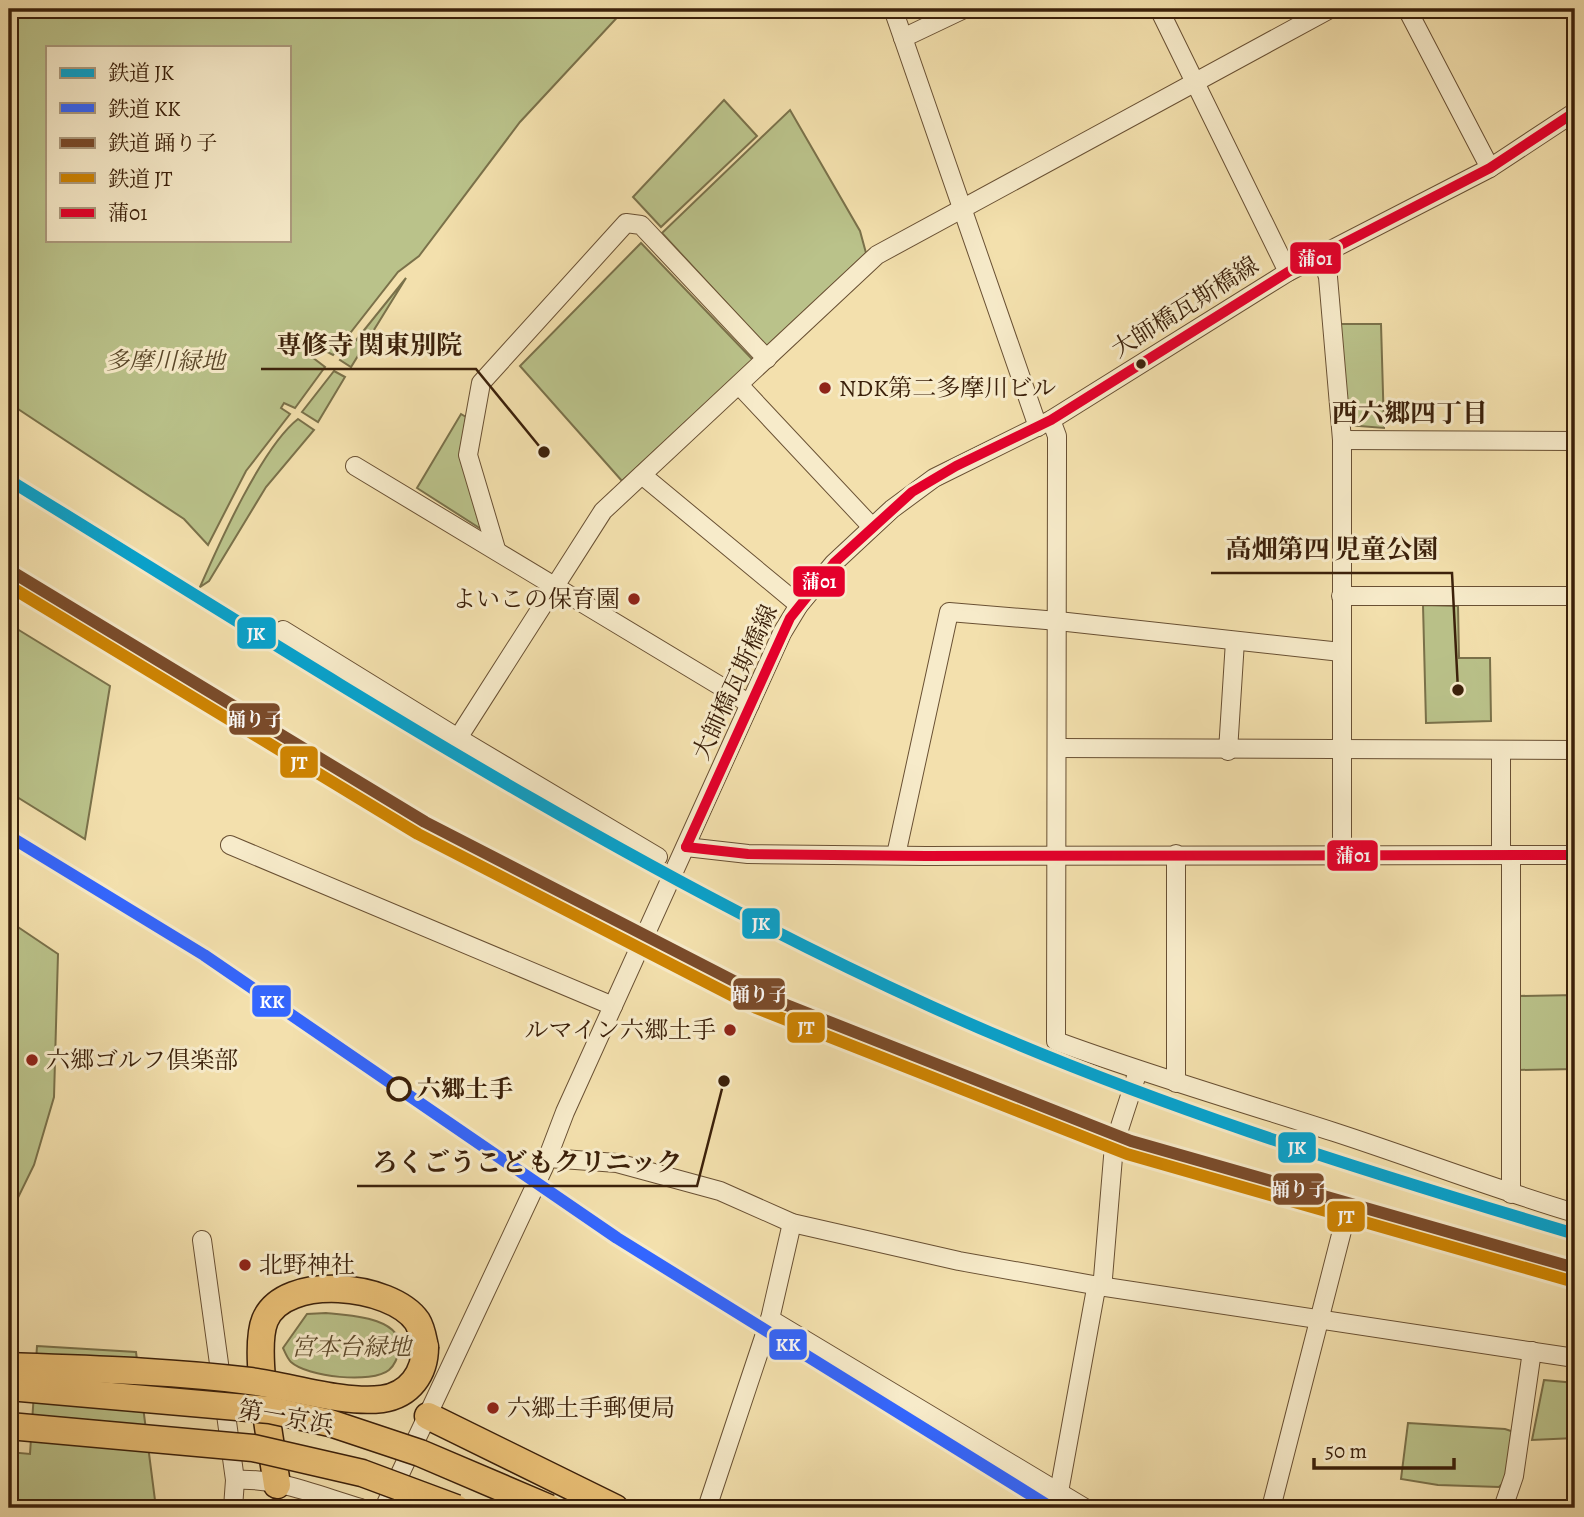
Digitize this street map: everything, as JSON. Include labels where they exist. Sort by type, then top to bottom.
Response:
[{"type":"highway","points":[[9,1366],[249,1381],[361,1399],[383,1399],[406,1390],[415,1382],[422,1369],[425,1347],[416,1320],[378,1295],[346,1290],[307,1291],[277,1303],[264,1323],[261,1356],[277,1485]]},
{"type":"highway","name":"第一京浜","points":[[9,1387],[270,1410],[330,1423],[421,1453],[549,1508]]},
{"type":"highway","points":[[428,1416],[615,1508]]},
{"type":"highway","name":"第一京浜","points":[[9,1426],[253,1448],[362,1473],[456,1508]]},
{"type":"street","points":[[893,9],[1044,424],[1057,436],[1056,1041],[1138,1072],[1401,1154],[1511,1194],[1575,1213]]},
{"type":"street","points":[[903,38],[964,9]]},
{"type":"street","points":[[1158,9],[1288,272]]},
{"type":"street","points":[[458,738],[603,511],[877,255],[1330,9]]},
{"type":"street","points":[[1407,9],[1490,168]]},
{"type":"street","name":"大師橋瓦斯橋線","points":[[384,1508],[548,1158],[565,1112],[782,633],[799,605],[834,563],[873,527],[934,478],[1044,424],[1320,253],[1490,168],[1575,112]]},
{"type":"street","points":[[496,549],[468,455],[481,383],[626,223],[641,225],[767,359]]},
{"type":"street","points":[[1320,253],[1328,277],[1342,440],[1342,855]]},
{"type":"street","points":[[739,385],[873,527]]},
{"type":"street","points":[[1342,440],[1575,441]]},
{"type":"street","points":[[355,466],[750,704]]},
{"type":"street","points":[[642,475],[799,605]]},
{"type":"street","points":[[1341,596],[1575,596]]},
{"type":"street","points":[[896,855],[949,612],[1058,621],[1341,652]]},
{"type":"street","points":[[283,630],[659,857]]},
{"type":"street","points":[[1228,751],[1235,641]]},
{"type":"street","points":[[1058,748],[1228,751],[1575,750]]},
{"type":"street","points":[[1501,750],[1506,855],[1511,1194]]},
{"type":"street","points":[[230,845],[613,1006]]},
{"type":"street","points":[[686,847],[747,854],[1575,855]]},
{"type":"street","points":[[1176,855],[1176,1083]]},
{"type":"street","points":[[1059,1492],[1105,1262],[1114,1145],[1138,1072]]},
{"type":"street","points":[[548,1158],[617,1163],[720,1191],[792,1223],[959,1261],[1099,1286],[1575,1358]]},
{"type":"street","points":[[708,1508],[770,1320],[792,1223]]},
{"type":"street","points":[[1271,1508],[1343,1223]]},
{"type":"street","points":[[202,1240],[235,1480],[233,1508]]},
{"type":"street","points":[[770,1320],[1085,1508]]},
{"type":"street","points":[[1503,1508],[1514,1476],[1532,1351]]},
{"type":"street","points":[[235,1480],[249,1479],[277,1485],[361,1508]]},
{"type":"green space","name":"多摩川緑地","points":[[9,9],[625,9],[520,122],[419,256],[398,272],[333,355],[318,347],[312,357],[325,367],[295,408],[284,403],[281,408],[290,414],[246,471],[208,545],[184,519],[9,403]]},
{"type":"green space","points":[[724,100],[757,136],[661,227],[633,197]]},
{"type":"green space","points":[[790,110],[860,231],[866,253],[768,348],[662,233]]},
{"type":"green space","points":[[641,243],[753,360],[622,481],[520,366]]},
{"type":"green space","points":[[406,278],[351,367],[340,360]]},
{"type":"green space","points":[[1338,324],[1381,324],[1384,428],[1347,425]]},
{"type":"green space","points":[[334,371],[345,377],[318,422],[302,412]]},
{"type":"green space","points":[[461,414],[466,417],[460,456],[481,529],[417,488]]},
{"type":"green space","points":[[298,419],[314,430],[266,487],[209,581],[200,587],[256,473],[284,432]]},
{"type":"green space","points":[[1423,605],[1458,606],[1459,658],[1490,658],[1491,721],[1426,723]]},
{"type":"green space","points":[[9,624],[110,686],[85,839],[9,792]]},
{"type":"green space","name":"六郷ゴルフ倶楽部","points":[[9,921],[58,954],[54,1097],[34,1165],[9,1216]]},
{"type":"green space","points":[[1575,995],[1575,1069],[1518,1070],[1519,996]]},
{"type":"green space","name":"宮本台緑地","points":[[326,1313],[373,1320],[394,1331],[399,1340],[399,1351],[391,1368],[381,1374],[355,1378],[311,1372],[291,1362],[283,1348],[307,1314]]},
{"type":"green space","points":[[37,1346],[136,1352],[156,1508],[9,1508],[9,1452],[30,1454]]},
{"type":"green space","points":[[1544,1380],[1575,1383],[1575,1438],[1532,1440]]},
{"type":"green space","points":[[1408,1423],[1505,1429],[1514,1432],[1508,1478],[1499,1487],[1438,1485],[1401,1479]]},
{"type":"rail line","name":"JK","points":[[9,480],[462,758],[576,824],[810,949],[1008,1040],[1168,1103],[1330,1158],[1575,1234]]},
{"type":"rail line","name":"踊り子","points":[[9,570],[425,822],[761,995],[1131,1141],[1575,1268]]},
{"type":"rail line","name":"JT","points":[[9,586],[418,834],[756,1008],[1127,1154],[1571,1281]]},
{"type":"rail line","name":"KK","points":[[9,836],[204,955],[617,1238],[1052,1508]]},
{"type":"transit line","name":"蒲01","points":[[686,847],[790,618],[834,563],[912,492],[956,466],[1051,420],[1288,272],[1490,168],[1575,112]]},
{"type":"transit line","name":"蒲01","points":[[686,847],[748,854],[926,856],[1575,855]]},
{"type":"place","name":"NDK第二多摩川ビル","points":[[825,388]]},
{"type":"place","name":"専修寺 関東別院","points":[[544,452]]},
{"type":"place","name":"よいこの保育園","points":[[634,599]]},
{"type":"place","name":"高畑第四 児童公園","points":[[1458,690]]},
{"type":"place","name":"ルマイン六郷土手","points":[[730,1030]]},
{"type":"place","name":"六郷ゴルフ倶楽部","points":[[32,1060]]},
{"type":"place","name":"ろくごうこどもクリニック","points":[[724,1081]]},
{"type":"place","name":"六郷土手","points":[[399,1089]]},
{"type":"place","name":"北野神社","points":[[245,1265]]},
{"type":"place","name":"六郷土手郵便局","points":[[493,1408]]},
{"type":"district","name":"西六郷四丁目","points":[[1410,413]]}]
